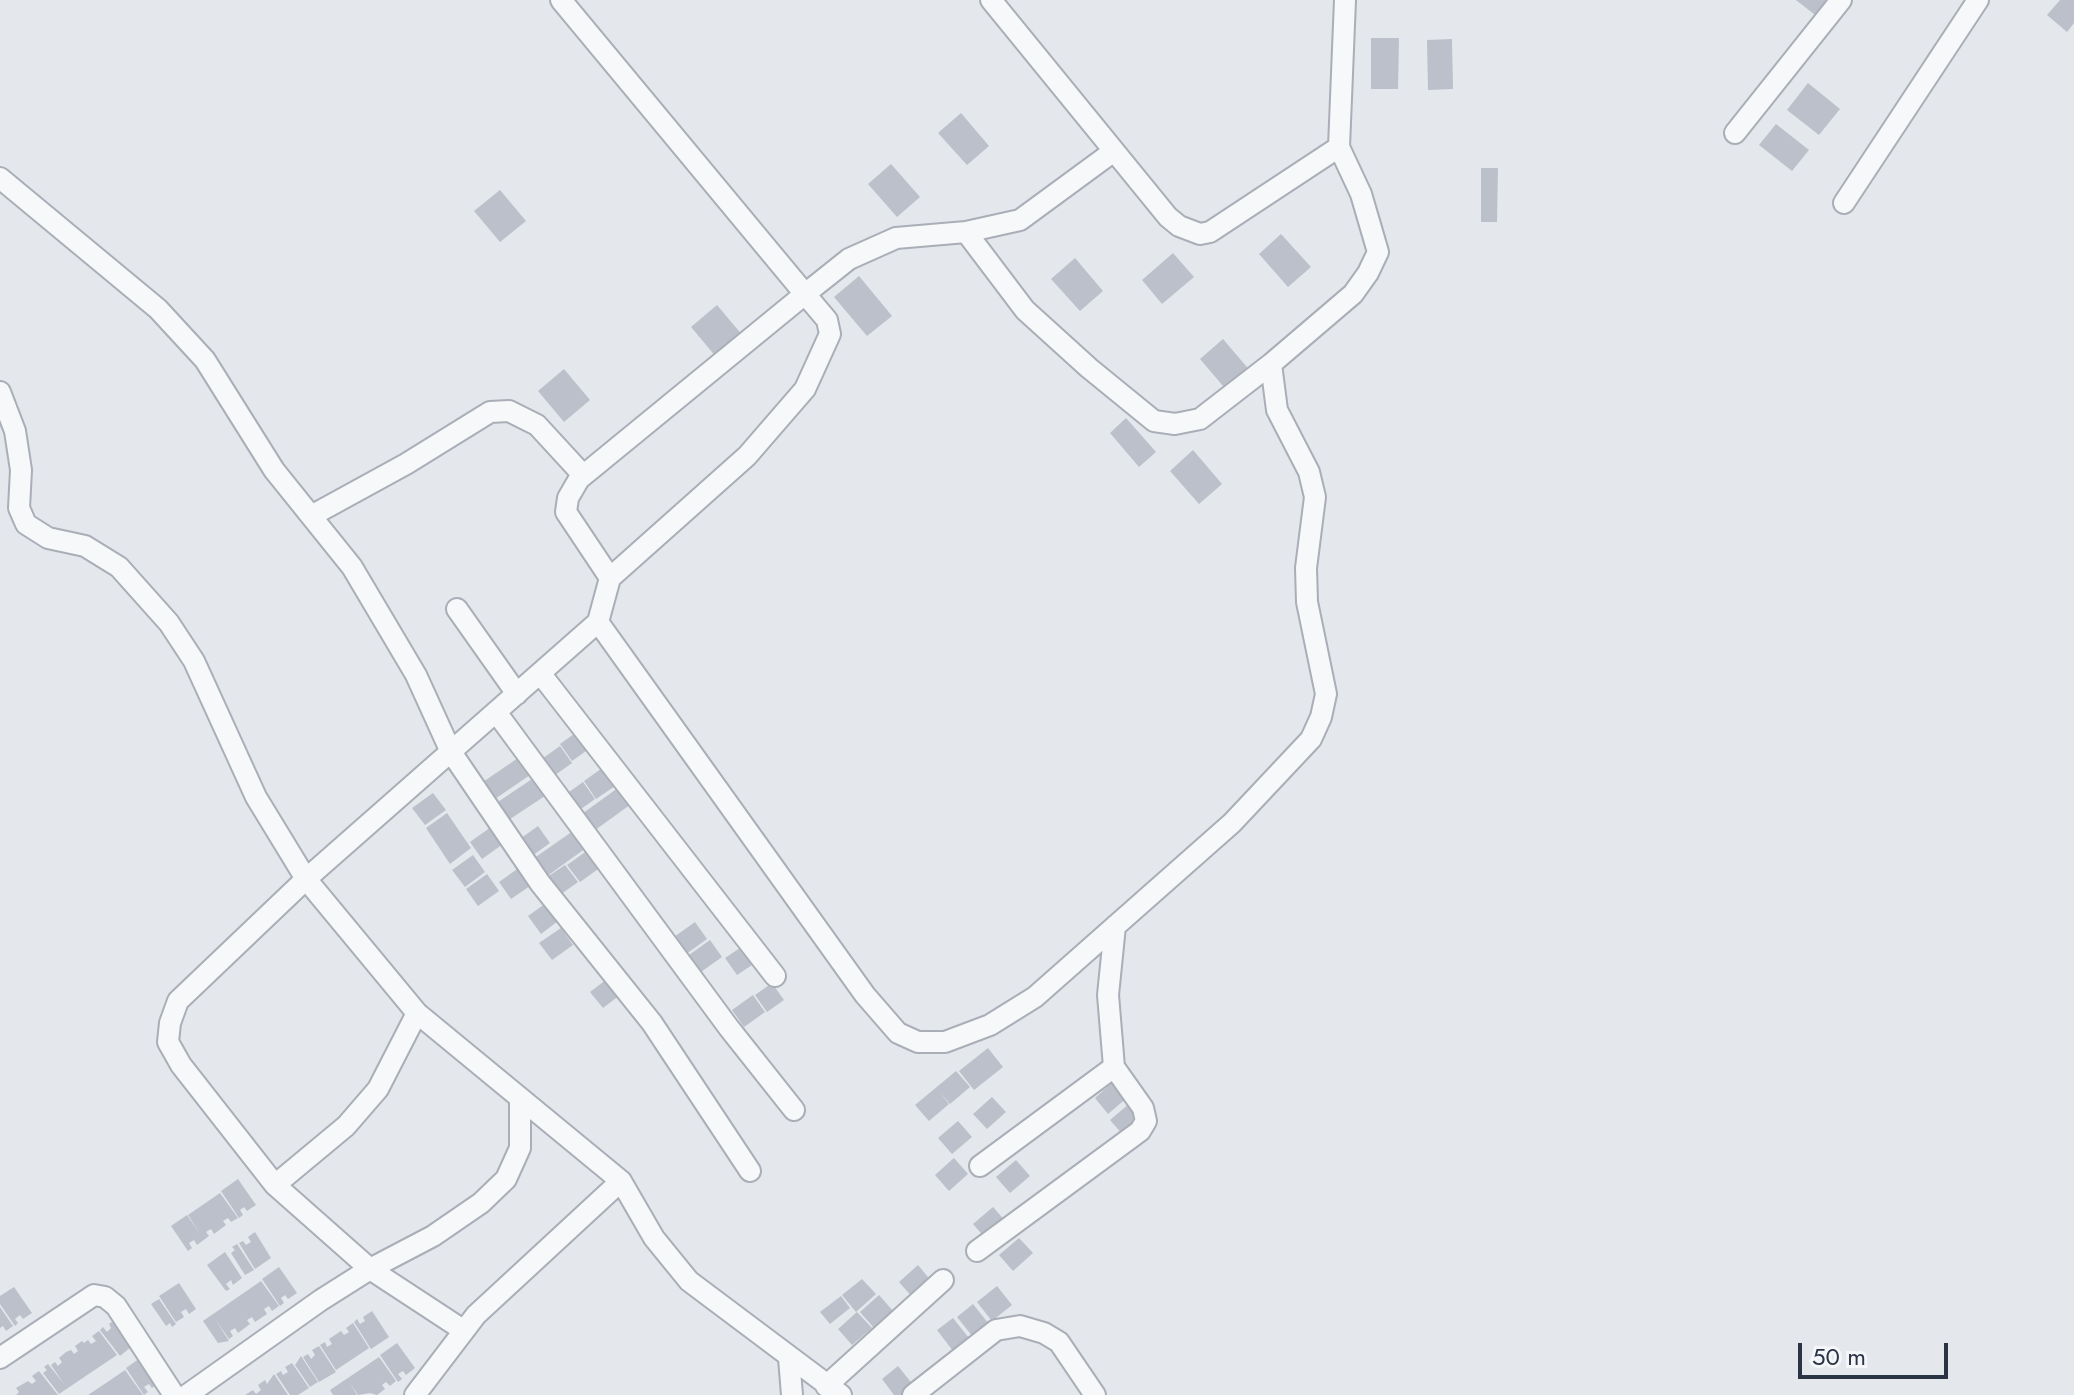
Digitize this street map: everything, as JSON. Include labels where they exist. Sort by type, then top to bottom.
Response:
[{"type":"street","points":[[463,1330],[370,1269],[275,1185],[181,1065],[168,1042],[170,1023],[178,1001],[306,879],[598,622],[610,578],[747,456],[805,389],[830,334],[827,320],[561,0]]},
{"type":"street","points":[[991,0],[1168,217],[1179,226],[1200,234],[1229,222],[1339,147]]},
{"type":"street","points":[[966,232],[1025,310],[1154,421],[1175,424],[1200,419],[1353,294],[1378,252],[1361,194],[1339,147],[1345,0]]},
{"type":"street","points":[[1735,133],[1841,0]]},
{"type":"street","points":[[1844,203],[1978,0]]},
{"type":"street","points":[[610,578],[566,512],[568,498],[583,475],[849,259],[896,238],[966,232],[1020,220],[1114,151]]},
{"type":"street","points":[[0,178],[158,309],[205,360],[274,470],[352,567],[416,675],[451,752],[540,883],[652,1023],[750,1171]]},
{"type":"street","points":[[598,622],[865,995],[898,1033],[918,1042],[945,1042],[990,1025],[1035,997],[1232,823],[1311,739],[1321,717],[1326,694],[1307,602],[1306,568],[1315,497],[1309,472],[1277,410],[1271,364]]},
{"type":"street","points":[[0,392],[15,431],[21,470],[19,508],[26,524],[48,538],[85,546],[119,567],[169,623],[194,661],[256,797],[306,879],[417,1013],[621,1181],[654,1238],[689,1281],[833,1392],[943,1280]]},
{"type":"street","points":[[311,516],[406,464],[490,412],[509,411],[537,425],[583,475]]},
{"type":"street","points":[[457,609],[517,694]]},
{"type":"street","points":[[540,673],[775,976]]},
{"type":"street","points":[[496,712],[729,1028],[794,1110]]},
{"type":"street","points":[[977,1251],[1140,1131],[1146,1121],[1143,1108],[1114,1067],[1108,995],[1115,926]]},
{"type":"street","points":[[275,1185],[346,1126],[378,1089],[417,1013]]},
{"type":"street","points":[[980,1166],[1114,1067]]},
{"type":"street","points":[[187,1395],[321,1300],[370,1269],[433,1236],[481,1203],[506,1179],[520,1148],[520,1099]]},
{"type":"street","points":[[415,1395],[476,1315],[621,1181]]},
{"type":"street","points":[[0,1358],[94,1295],[105,1297],[116,1306],[174,1395]]},
{"type":"street","points":[[913,1395],[996,1330],[1020,1326],[1044,1333],[1059,1342],[1095,1395]]},
{"type":"street","points":[[789,1358],[792,1395]]},
{"type":"building","points":[[1796,0],[1833,0],[1819,18]]},
{"type":"building","points":[[2060,0],[2074,0],[2074,23],[2067,32],[2047,15]]},
{"type":"building","points":[[1371,38],[1399,38],[1398,89],[1371,89]]},
{"type":"building","points":[[1452,39],[1453,89],[1428,90],[1427,40]]},
{"type":"building","points":[[1808,83],[1840,109],[1819,135],[1787,110]]},
{"type":"building","points":[[961,113],[989,146],[967,165],[938,133]]},
{"type":"building","points":[[1776,124],[1809,150],[1792,171],[1759,145]]},
{"type":"building","points":[[891,164],[920,197],[897,217],[868,184]]},
{"type":"building","points":[[1481,168],[1498,168],[1497,222],[1481,222]]},
{"type":"building","points":[[500,190],[526,221],[500,242],[474,211]]},
{"type":"building","points":[[1281,234],[1311,267],[1288,287],[1259,254]]},
{"type":"building","points":[[1173,253],[1194,277],[1162,304],[1142,280]]},
{"type":"building","points":[[1075,258],[1103,291],[1080,311],[1051,279]]},
{"type":"building","points":[[859,276],[892,316],[867,336],[834,297]]},
{"type":"building","points":[[717,305],[743,336],[717,358],[691,327]]},
{"type":"building","points":[[1223,339],[1252,373],[1229,393],[1200,359]]},
{"type":"building","points":[[564,369],[590,400],[564,422],[538,391]]},
{"type":"building","points":[[1126,418],[1156,452],[1139,467],[1110,433]]},
{"type":"building","points":[[1193,450],[1222,484],[1199,504],[1170,471]]},
{"type":"building","points":[[581,729],[593,746],[572,761],[560,744]]},
{"type":"building","points":[[560,746],[572,763],[551,778],[539,761]]},
{"type":"building","points":[[521,756],[533,773],[489,803],[477,786]]},
{"type":"building","points":[[605,766],[618,784],[596,799],[584,781]]},
{"type":"building","points":[[535,777],[548,794],[504,823],[492,806]]},
{"type":"building","points":[[583,782],[595,799],[574,814],[562,797]]},
{"type":"building","points":[[622,785],[634,802],[591,833],[579,816]]},
{"type":"building","points":[[433,793],[446,810],[425,825],[412,808]]},
{"type":"building","points":[[447,813],[471,848],[450,864],[426,828]]},
{"type":"building","points":[[538,826],[550,843],[529,858],[517,841]]},
{"type":"building","points":[[491,827],[503,844],[482,859],[470,842]]},
{"type":"building","points":[[573,831],[586,848],[543,879],[530,861]]},
{"type":"building","points":[[588,850],[601,867],[580,882],[567,865]]},
{"type":"building","points":[[473,855],[485,872],[465,887],[452,870]]},
{"type":"building","points":[[565,865],[578,882],[557,897],[544,879]]},
{"type":"building","points":[[520,867],[533,884],[511,899],[499,882]]},
{"type":"building","points":[[487,874],[499,891],[478,906],[466,889]]},
{"type":"building","points":[[549,901],[562,918],[541,934],[528,916]]},
{"type":"building","points":[[695,922],[707,939],[686,954],[674,937]]},
{"type":"building","points":[[561,928],[573,945],[552,960],[539,943]]},
{"type":"building","points":[[710,940],[722,957],[701,972],[689,955]]},
{"type":"building","points":[[743,946],[755,963],[737,975],[725,958]]},
{"type":"building","points":[[611,976],[624,992],[603,1008],[590,992]]},
{"type":"building","points":[[772,983],[784,1000],[767,1012],[755,995]]},
{"type":"building","points":[[753,995],[765,1012],[744,1027],[732,1010]]},
{"type":"building","points":[[988,1048],[1003,1067],[974,1090],[959,1071]]},
{"type":"building","points":[[956,1071],[970,1087],[950,1104],[940,1092],[949,1104],[929,1121],[915,1105]]},
{"type":"building","points":[[1114,1081],[1128,1097],[1108,1114],[1095,1098]]},
{"type":"building","points":[[992,1097],[1006,1112],[987,1129],[973,1114]]},
{"type":"building","points":[[1130,1103],[1143,1119],[1124,1136],[1110,1120]]},
{"type":"building","points":[[958,1121],[972,1137],[952,1154],[938,1138]]},
{"type":"building","points":[[954,1158],[968,1174],[949,1191],[935,1175]]},
{"type":"building","points":[[1016,1160],[1030,1176],[1010,1193],[996,1177]]},
{"type":"building","points":[[238,1179],[256,1205],[247,1211],[244,1207],[240,1210],[243,1215],[239,1218],[221,1191]]},
{"type":"building","points":[[220,1193],[238,1218],[231,1222],[228,1218],[223,1221],[226,1225],[214,1234],[211,1229],[206,1232],[209,1236],[197,1245],[194,1240],[189,1243],[192,1248],[188,1251],[171,1226],[187,1215],[201,1235],[188,1215]]},
{"type":"building","points":[[993,1207],[1007,1223],[987,1240],[973,1224]]},
{"type":"building","points":[[255,1232],[271,1258],[255,1269],[239,1243],[243,1241],[246,1245],[251,1242],[248,1237]]},
{"type":"building","points":[[1019,1238],[1033,1253],[1013,1271],[999,1255]]},
{"type":"building","points":[[237,1244],[254,1270],[245,1275],[231,1253],[235,1250],[232,1247]]},
{"type":"building","points":[[225,1252],[242,1278],[233,1285],[231,1280],[226,1284],[230,1289],[226,1291],[207,1265]]},
{"type":"building","points":[[918,1265],[932,1282],[913,1298],[899,1282]]},
{"type":"building","points":[[279,1267],[297,1293],[288,1299],[285,1295],[281,1298],[284,1303],[280,1306],[262,1279]]},
{"type":"building","points":[[862,1279],[876,1294],[856,1312],[842,1295]]},
{"type":"building","points":[[261,1281],[279,1306],[272,1311],[269,1306],[264,1309],[267,1314],[255,1322],[252,1317],[247,1320],[250,1324],[238,1333],[235,1328],[230,1331],[233,1336],[229,1339],[215,1319],[229,1341],[218,1343],[203,1321]]},
{"type":"building","points":[[179,1283],[196,1309],[189,1314],[186,1309],[181,1312],[184,1317],[176,1322],[159,1296]]},
{"type":"building","points":[[997,1286],[1012,1305],[992,1321],[977,1302]]},
{"type":"building","points":[[14,1287],[32,1313],[23,1319],[20,1315],[15,1319],[18,1323],[15,1326],[0,1304],[0,1296]]},
{"type":"building","points":[[879,1295],[893,1311],[874,1328],[860,1312]]},
{"type":"building","points":[[841,1296],[850,1308],[830,1324],[820,1312]]},
{"type":"building","points":[[159,1299],[176,1324],[172,1327],[170,1323],[166,1326],[151,1304]]},
{"type":"building","points":[[973,1304],[989,1324],[973,1337],[957,1317]]},
{"type":"building","points":[[0,1307],[13,1326],[6,1331],[3,1326],[0,1328]]},
{"type":"building","points":[[372,1311],[389,1337],[371,1349],[354,1322],[357,1319],[360,1324],[365,1321],[363,1317]]},
{"type":"building","points":[[857,1312],[872,1328],[852,1345],[838,1329]]},
{"type":"building","points":[[117,1318],[137,1342],[120,1356],[100,1330],[103,1327],[107,1332],[111,1328],[109,1324]]},
{"type":"building","points":[[953,1318],[969,1338],[953,1351],[937,1330]]},
{"type":"building","points":[[353,1323],[369,1348],[336,1370],[320,1345],[325,1342],[327,1347],[332,1344],[329,1339],[341,1331],[344,1335],[349,1332],[346,1328]]},
{"type":"building","points":[[99,1331],[117,1355],[59,1394],[43,1373],[47,1370],[44,1367],[48,1364],[64,1384],[51,1365],[55,1362],[58,1366],[62,1362],[59,1358],[66,1352],[71,1350],[74,1354],[78,1351],[75,1346],[82,1341],[88,1340],[91,1344],[96,1341],[92,1336]]},
{"type":"building","points":[[397,1343],[415,1368],[406,1375],[403,1371],[398,1374],[402,1379],[398,1382],[380,1355]]},
{"type":"building","points":[[319,1346],[336,1372],[319,1382],[303,1357],[308,1354],[311,1359],[315,1355],[312,1350]]},
{"type":"building","points":[[143,1356],[161,1382],[152,1388],[149,1384],[144,1387],[148,1392],[144,1395],[126,1368]]},
{"type":"building","points":[[301,1356],[318,1382],[310,1387],[295,1365]]},
{"type":"building","points":[[379,1357],[396,1381],[390,1386],[386,1382],[382,1385],[385,1389],[377,1395],[358,1395],[350,1383],[357,1395],[333,1395],[330,1390]]},
{"type":"building","points":[[292,1363],[309,1388],[298,1395],[290,1395],[276,1374],[288,1372],[285,1367]]},
{"type":"building","points":[[898,1366],[914,1386],[903,1395],[894,1395],[882,1379]]},
{"type":"building","points":[[125,1370],[143,1395],[88,1395],[109,1381]]},
{"type":"building","points":[[39,1371],[58,1395],[16,1395],[19,1392],[16,1388],[28,1381],[32,1384],[36,1381],[32,1376]]},
{"type":"building","points":[[274,1374],[288,1395],[245,1395],[253,1390],[256,1394],[261,1390],[258,1385],[265,1380],[267,1384]]}]
